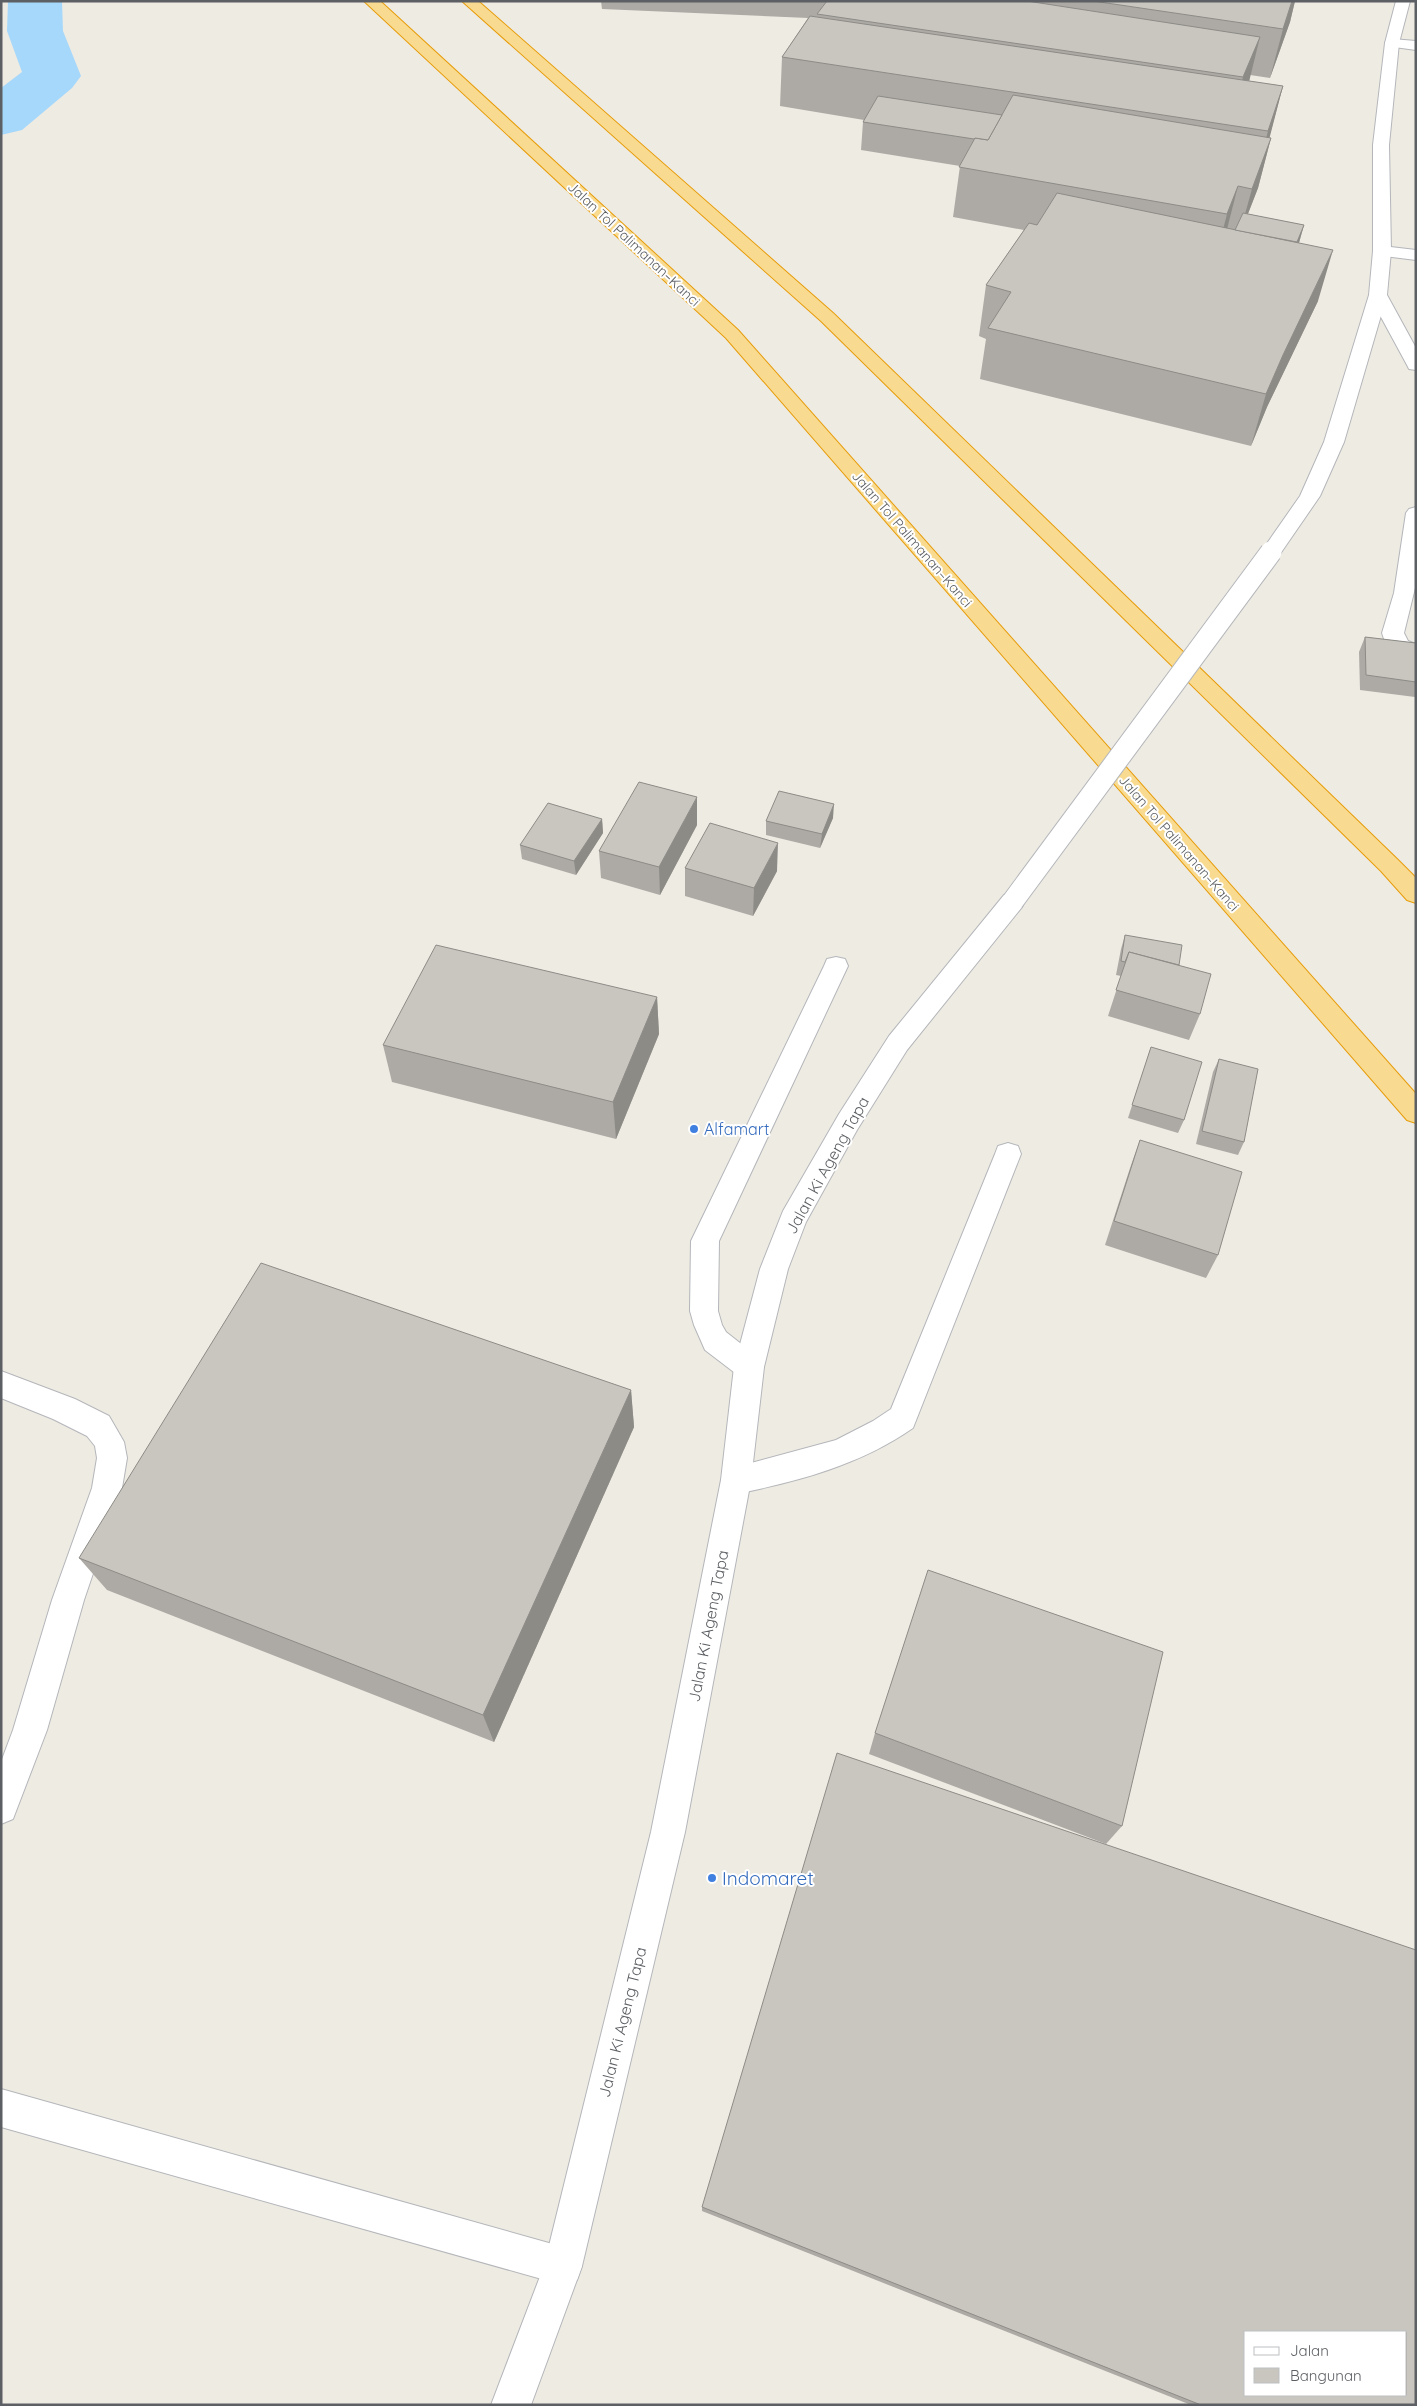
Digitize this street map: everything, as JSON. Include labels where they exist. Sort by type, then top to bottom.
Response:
[{"type":"highway","name":"Jalan Tol Palimanan–Kanci","points":[[371,1],[732,334],[1416,1112]]},
{"type":"highway","points":[[469,1],[827,317],[1382,858],[1416,894]]},
{"type":"street","name":"Jalan Ki Ageng Tapa","points":[[511,2405],[563,2266],[668,1832],[736,1480],[749,1367],[774,1269],[793,1219],[848,1122],[898,1044],[1013,901],[1154,713],[1310,496],[1334,442],[1378,295],[1382,251],[1381,145],[1392,43],[1403,1]]},
{"type":"street","points":[[1392,43],[1416,46]]},
{"type":"street","points":[[1382,251],[1416,255]]},
{"type":"street","points":[[1378,295],[1416,366]]},
{"type":"street","points":[[1416,513],[1404,593],[1393,633],[1393,637],[1400,646],[1416,651]]},
{"type":"street","points":[[749,1367],[715,1341],[708,1325],[704,1311],[705,1241],[836,966]]},
{"type":"street","points":[[736,1480],[786,1470],[859,1444],[882,1434],[902,1418],[1008,1154]]},
{"type":"street","points":[[1,1384],[64,1408],[98,1426],[110,1442],[112,1458],[107,1488],[68,1600],[30,1730],[1,1807]]},
{"type":"street","points":[[1,2108],[563,2266]]},
{"type":"building","points":[[827,1],[1027,1],[1260,37],[1243,77],[817,14]]},
{"type":"building","points":[[1093,1],[1292,1],[1283,29]]},
{"type":"building","points":[[810,16],[1283,86],[1268,131],[782,57]]},
{"type":"building","points":[[1013,95],[1271,138],[1252,189],[1238,186],[1227,214],[959,167],[975,138],[988,140]]},
{"type":"building","points":[[878,96],[1002,115],[988,140],[863,122]]},
{"type":"building","points":[[1057,193],[1333,250],[1266,394],[988,328],[1011,292],[986,285],[1029,223],[1037,225]]},
{"type":"building","points":[[1243,213],[1304,225],[1297,242],[1235,230]]},
{"type":"building","points":[[1365,637],[1416,643],[1416,682],[1366,675]]},
{"type":"building","points":[[639,782],[697,797],[659,867],[599,851]]},
{"type":"building","points":[[779,791],[834,804],[822,834],[766,821]]},
{"type":"building","points":[[548,803],[602,819],[574,861],[520,845]]},
{"type":"building","points":[[710,823],[778,843],[754,888],[685,868]]},
{"type":"building","points":[[1125,935],[1182,945],[1179,965],[1129,952],[1125,962],[1121,961]]},
{"type":"building","points":[[436,945],[657,997],[613,1102],[383,1045]]},
{"type":"building","points":[[1129,952],[1211,974],[1200,1014],[1116,990]]},
{"type":"building","points":[[1151,1047],[1202,1062],[1184,1120],[1132,1105]]},
{"type":"building","points":[[1219,1059],[1258,1069],[1244,1142],[1202,1131]]},
{"type":"building","points":[[1140,1140],[1242,1172],[1218,1255],[1114,1221]]},
{"type":"building","points":[[261,1263],[631,1390],[483,1715],[79,1558]]},
{"type":"building","points":[[928,1570],[1163,1652],[1122,1826],[875,1733]]},
{"type":"building","points":[[837,1753],[1416,1950],[1416,2405],[1201,2405],[702,2207]]},
{"type":"waterway","points":[[1,117],[52,76],[35,31],[35,1]]},
{"type":"place","name":"Alfamart","points":[[694,1129]]},
{"type":"place","name":"Indomaret","points":[[712,1878]]}]
